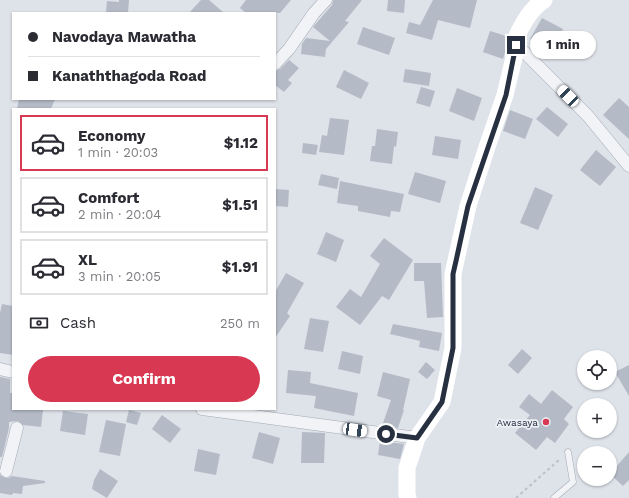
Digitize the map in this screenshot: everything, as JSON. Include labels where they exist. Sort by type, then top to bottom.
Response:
[{"type":"street","points":[[276,63],[289,49],[314,13],[326,0]]},
{"type":"street","points":[[408,498],[407,468],[417,438],[442,402],[453,348],[453,274],[468,206],[506,95],[516,45],[515,40],[522,24],[539,1]]},
{"type":"street","points":[[516,45],[588,116],[629,166]]},
{"type":"street","points":[[0,369],[12,372]]},
{"type":"street","points":[[209,410],[417,438]]},
{"type":"street","points":[[6,471],[5,451],[17,428]]},
{"type":"lane","points":[[554,498],[573,482],[568,452]]},
{"type":"path","points":[[516,498],[568,452]]},
{"type":"building","points":[[119,0],[129,0],[128,12],[106,12],[107,1],[119,2]]},
{"type":"building","points":[[201,0],[209,0],[223,12],[190,12]]},
{"type":"building","points":[[246,0],[291,0],[280,13],[245,12],[240,8]]},
{"type":"building","points":[[333,0],[362,0],[345,21],[349,22],[326,49],[325,57],[301,54],[302,44],[306,38],[330,41],[313,27],[332,5]]},
{"type":"building","points":[[388,0],[405,0],[404,13],[387,11]]},
{"type":"building","points":[[433,0],[477,0],[470,28],[438,20],[432,40],[406,33],[409,22],[420,25]]},
{"type":"building","points":[[542,18],[563,29],[552,50],[530,39]]},
{"type":"building","points":[[363,27],[395,38],[389,55],[357,44]]},
{"type":"building","points":[[490,31],[506,36],[505,40],[507,46],[503,59],[483,52]]},
{"type":"building","points":[[289,60],[299,68],[288,80],[292,83],[284,92],[276,86],[276,71],[280,69]]},
{"type":"building","points":[[405,69],[431,73],[429,86],[403,82]]},
{"type":"building","points":[[344,70],[369,83],[361,99],[336,87]]},
{"type":"building","points":[[421,87],[435,91],[430,107],[416,103]]},
{"type":"building","points":[[457,88],[482,98],[474,121],[449,111]]},
{"type":"building","points":[[619,98],[629,107],[629,139],[603,115]]},
{"type":"building","points":[[19,100],[55,100],[51,108],[17,108]]},
{"type":"building","points":[[547,107],[568,124],[558,137],[536,119]]},
{"type":"building","points":[[510,110],[533,119],[525,139],[503,131]]},
{"type":"building","points":[[330,118],[349,120],[344,155],[319,152],[322,135],[327,136]]},
{"type":"building","points":[[377,129],[398,132],[396,147],[394,146],[392,164],[370,161],[372,146],[375,146]]},
{"type":"building","points":[[435,136],[461,140],[458,159],[432,155]]},
{"type":"building","points":[[303,143],[318,145],[316,155],[302,153]]},
{"type":"building","points":[[596,150],[616,167],[600,186],[580,170]]},
{"type":"building","points":[[415,172],[446,181],[440,203],[408,194]]},
{"type":"building","points":[[321,174],[339,178],[337,189],[318,185]]},
{"type":"building","points":[[340,181],[404,194],[400,212],[391,211],[390,217],[358,211],[358,206],[337,203]]},
{"type":"building","points":[[535,187],[553,195],[538,230],[520,223]]},
{"type":"building","points":[[276,189],[289,190],[288,207],[276,206]]},
{"type":"building","points":[[326,232],[344,240],[336,262],[317,254]]},
{"type":"building","points":[[384,238],[413,260],[389,300],[382,296],[360,325],[336,307],[350,289],[361,297],[380,264],[370,256]]},
{"type":"building","points":[[414,263],[441,263],[443,317],[427,318],[424,281],[414,281]]},
{"type":"building","points":[[286,273],[304,283],[287,313],[290,316],[276,337],[276,290]]},
{"type":"building","points":[[2,304],[12,306],[12,355],[0,353],[0,313]]},
{"type":"building","points":[[310,318],[329,321],[323,352],[304,349]]},
{"type":"building","points":[[393,324],[442,333],[439,351],[419,347],[420,341],[390,334]]},
{"type":"building","points":[[522,349],[532,358],[518,374],[508,365]]},
{"type":"building","points":[[342,351],[363,356],[360,374],[338,369]]},
{"type":"building","points":[[426,362],[435,370],[427,379],[418,372]]},
{"type":"building","points":[[629,365],[629,396],[617,375],[617,371]]},
{"type":"building","points":[[288,370],[311,372],[310,383],[358,393],[354,416],[314,408],[316,396],[286,393]]},
{"type":"building","points":[[383,372],[410,379],[404,410],[398,428],[382,426],[391,400],[377,396]]},
{"type":"building","points":[[0,377],[10,379],[12,410],[43,410],[41,427],[23,425],[18,421],[9,422],[2,457],[0,457]]},
{"type":"building","name":"Awasaya","points":[[552,390],[573,407],[564,419],[569,424],[555,443],[547,437],[536,450],[515,433],[530,415],[519,407],[529,394],[541,404]]},
{"type":"building","points":[[129,410],[141,413],[137,425],[126,422]]},
{"type":"building","points":[[63,411],[88,414],[85,435],[60,431]]},
{"type":"building","points":[[162,415],[181,429],[170,443],[152,429]]},
{"type":"building","points":[[106,420],[126,424],[120,456],[99,452]]},
{"type":"building","points":[[259,432],[280,438],[273,464],[252,458]]},
{"type":"building","points":[[302,432],[325,433],[324,463],[301,463]]},
{"type":"building","points":[[380,441],[404,444],[400,459],[378,455]]},
{"type":"building","points":[[198,449],[220,454],[216,475],[194,471]]},
{"type":"building","points":[[629,452],[629,480],[623,486],[617,480],[617,466]]},
{"type":"building","points":[[100,469],[118,481],[107,498],[92,489],[94,480]]},
{"type":"building","points":[[0,475],[5,478],[12,476],[45,481],[45,483],[23,486],[22,494],[13,493],[12,495],[0,493]]},
{"type":"place","name":"Awasaya","points":[[546,422]]},
{"type":"route","points":[[386,434],[417,438],[442,402],[453,348],[453,274],[468,206],[506,95],[516,45]]}]
